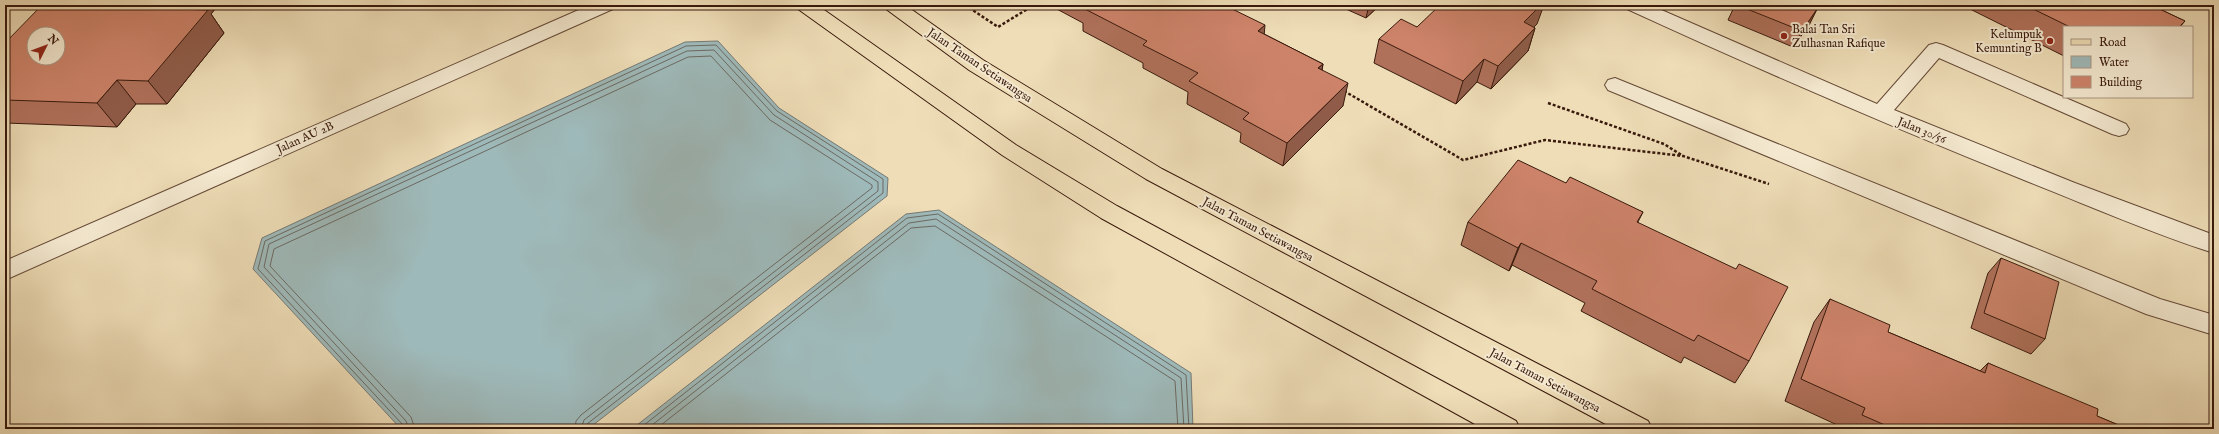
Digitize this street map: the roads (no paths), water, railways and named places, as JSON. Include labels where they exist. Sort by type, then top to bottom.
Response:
[{"type":"main road","points":[[805,5],[1010,150],[1109,212],[1507,429]]},
{"type":"main road","name":"Jalan Taman Setiawangsa","points":[[893,5],[976,65],[1154,174],[1639,429]]},
{"type":"street","name":"Jalan AU 2B","points":[[5,270],[606,5]]},
{"type":"street","name":"Jalan 30/56","points":[[1634,5],[1880,113],[2068,189],[2214,244]]},
{"type":"street","points":[[1880,113],[1936,49],[2119,130]]},
{"type":"street","points":[[1615,85],[2154,307],[2214,324]]},
{"type":"water","points":[[718,41],[779,108],[888,178],[887,196],[588,429],[401,429],[253,269],[262,238],[685,42]]},
{"type":"water","points":[[939,210],[1191,373],[1193,429],[632,429],[906,214]]},
{"type":"place","name":"Balai Tan Sri Zulhasnan Rafique","points":[[1784,36]]},
{"type":"place","name":"Kelumpuk Kemunting B","points":[[2050,41]]}]
